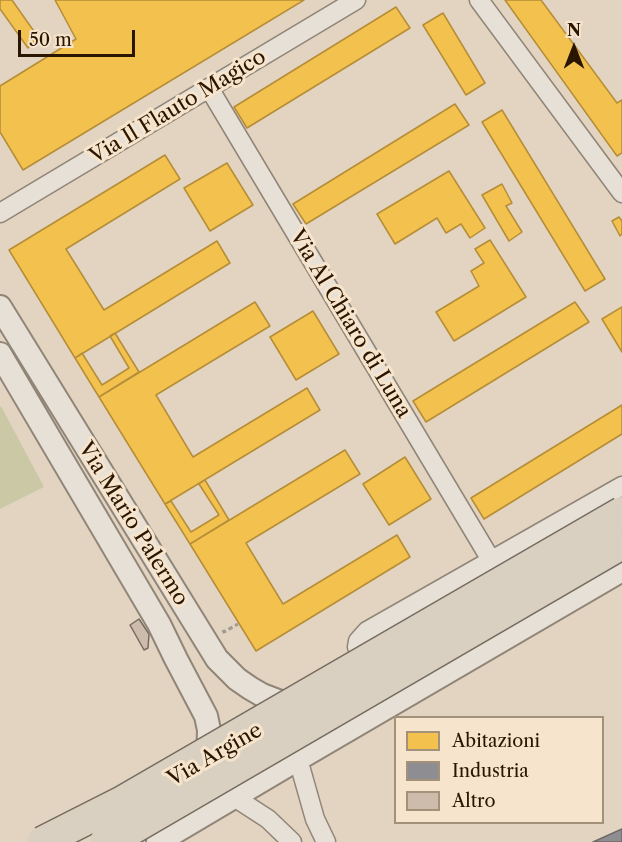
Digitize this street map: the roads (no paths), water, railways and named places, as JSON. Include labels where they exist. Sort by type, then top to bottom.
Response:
[{"type":"highway","points":[[42,842],[122,802],[622,512]]},
{"type":"highway","points":[[105,842],[154,816],[622,544]]},
{"type":"street","name":"Via Il Flauto Magico","points":[[0,213],[356,0]]},
{"type":"street","points":[[479,0],[622,194]]},
{"type":"street","name":"Via Al Chiaro di Luna","points":[[209,88],[491,560]]},
{"type":"street","name":"Via Mario Palermo","points":[[0,307],[217,659],[237,679],[250,688],[297,708]]},
{"type":"street","name":"Via Mario Palermo","points":[[0,354],[159,624],[206,716],[209,730],[208,759]]},
{"type":"street","points":[[389,706],[370,666],[357,647],[358,641],[368,631],[622,486]]},
{"type":"street","name":"Via Argine","points":[[60,842],[622,522]]},
{"type":"street","points":[[158,842],[622,570]]},
{"type":"street","points":[[298,759],[315,819],[326,842]]},
{"type":"street","points":[[234,797],[268,819],[292,842]]}]
